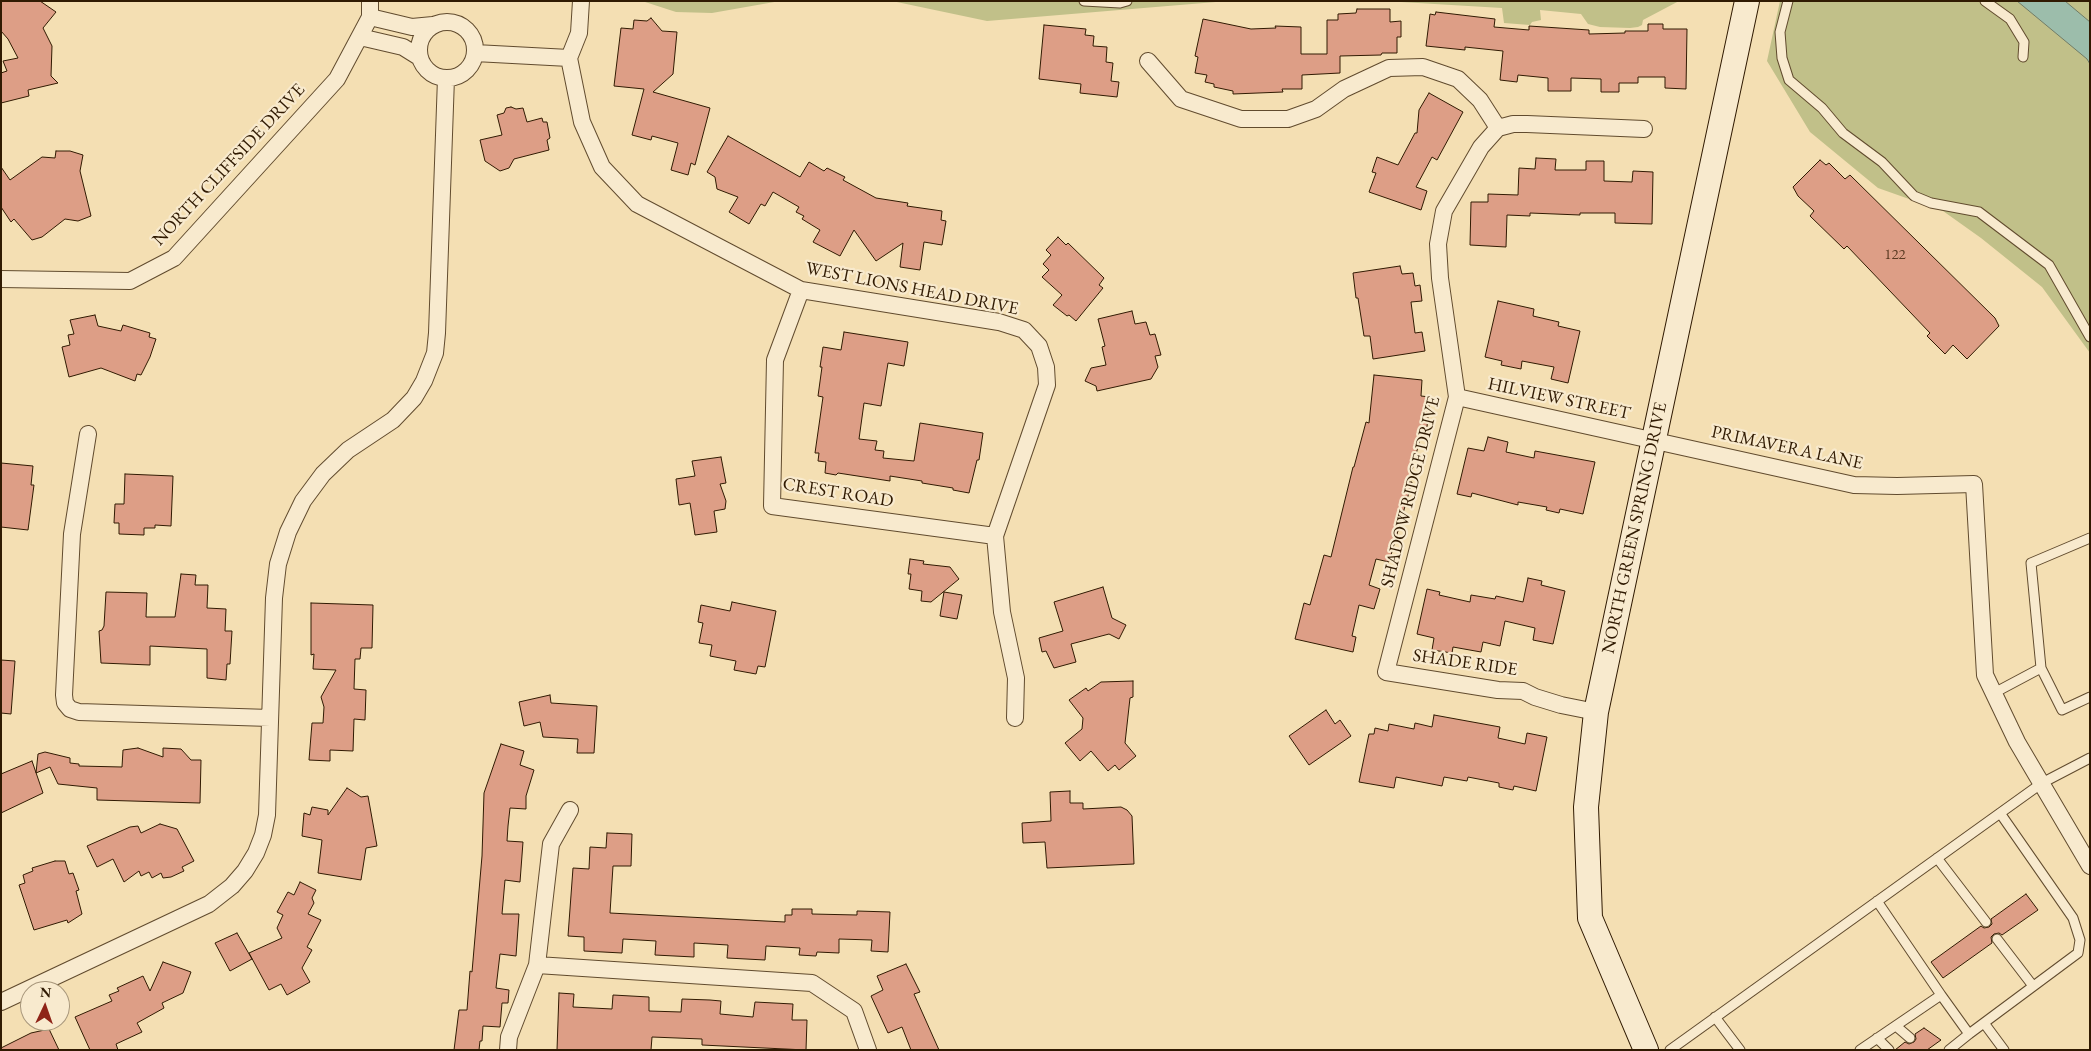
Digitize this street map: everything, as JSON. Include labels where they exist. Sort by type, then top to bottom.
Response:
[{"type":"main road","name":"NORTH GREEN SPRING DRIVE","points":[[1646,1050],[1590,918],[1586,807],[1596,712],[1747,1]]},
{"type":"street","points":[[475,53],[568,58],[579,33],[581,1]]},
{"type":"street","points":[[360,37],[403,47],[419,57],[429,72],[446,78],[455,78],[463,74],[470,67],[475,53],[474,40],[469,32],[452,22],[412,27],[370,9]]},
{"type":"street","name":"NORTH CLIFFSIDE DRIVE","points":[[1,279],[130,282],[174,258],[337,79],[360,37],[370,9]]},
{"type":"street","points":[[419,57],[421,39],[426,31],[434,25]]},
{"type":"street","name":"WEST LIONS HEAD DRIVE","points":[[568,58],[582,122],[602,168],[637,204],[801,290],[999,322],[1024,330],[1039,346],[1046,367],[1048,384],[995,536]]},
{"type":"street","points":[[1148,61],[1181,99],[1241,119],[1288,119],[1316,109],[1344,89],[1389,68],[1423,67],[1458,79],[1480,100],[1498,128],[1513,124],[1527,124],[1644,129]]},
{"type":"street","points":[[1,1002],[200,909],[217,899],[232,886],[245,871],[256,853],[265,825],[268,805],[275,581],[282,548],[295,516],[312,487],[354,445],[393,420],[407,406],[419,390],[432,362],[437,333],[446,78]]},
{"type":"street","name":"SHADOW RIDGE DRIVE","points":[[1386,672],[1457,397],[1440,278],[1438,244],[1444,211],[1481,147],[1498,128]]},
{"type":"street","name":"CREST ROAD","points":[[801,290],[775,360],[772,506],[995,536]]},
{"type":"street","name":"HILVIEW STREET","points":[[1457,397],[1653,441]]},
{"type":"street","points":[[88,434],[72,534],[69,569],[65,703],[70,709],[79,712],[270,718]]},
{"type":"street","name":"PRIMAVERA LANE","points":[[1653,441],[1854,485],[1974,484],[1985,675],[1994,693]]},
{"type":"street","points":[[995,536],[1002,612],[1016,678],[1015,718]]},
{"type":"street","name":"SHADE RIDE","points":[[1386,672],[1498,690],[1523,691],[1561,705],[1596,712]]},
{"type":"street","points":[[1994,693],[2017,742],[2090,866]]},
{"type":"street","points":[[508,1050],[509,1037],[537,965],[551,844],[570,810]]},
{"type":"street","points":[[537,965],[812,983],[854,1010],[868,1050]]},
{"type":"lane","points":[[1084,1],[1120,3],[1127,1]]},
{"type":"lane","points":[[1788,1],[1780,32],[1782,58],[1789,80],[1822,108],[1843,133],[1882,162],[1914,196],[1932,203],[1979,212],[2049,265],[2090,337]]},
{"type":"lane","points":[[1985,1],[2010,19],[2024,42],[2023,57]]},
{"type":"lane","points":[[2090,538],[2030,563],[2041,668],[2062,710],[2090,697]]},
{"type":"lane","points":[[1994,693],[2041,668]]},
{"type":"lane","points":[[1670,1050],[2042,783],[2090,758]]},
{"type":"lane","points":[[1949,1050],[2078,953],[2080,940],[2074,918],[2000,813]]},
{"type":"lane","points":[[1937,858],[1986,922]]},
{"type":"lane","points":[[1877,901],[1970,1034]]},
{"type":"lane","points":[[1997,939],[2034,986]]},
{"type":"lane","points":[[1860,1050],[1941,995]]},
{"type":"lane","points":[[1715,1017],[1740,1050]]},
{"type":"lane","points":[[1984,1023],[2004,1050]]},
{"type":"lane","points":[[1896,1026],[1910,1038]]},
{"type":"lane","points":[[1877,1038],[1889,1050]]},
{"type":"shaded area","points":[[642,1],[780,1],[712,13],[676,12]]},
{"type":"shaded area","points":[[892,1],[1228,1],[987,21]]},
{"type":"shaded area","points":[[1384,1],[1679,1],[1643,20],[1642,25],[1630,28],[1600,27],[1588,24],[1581,14],[1540,10],[1541,20],[1532,22],[1530,25],[1504,23],[1502,8]]},
{"type":"shaded area","points":[[1780,1],[2090,1],[2090,353],[2042,287],[1981,238],[1943,211],[1878,188],[1810,132],[1767,61]]},
{"type":"shaded area","points":[[2017,1],[2065,1],[2090,22],[2090,64],[2087,59]]},
{"type":"building","points":[[1,1],[40,1],[56,12],[43,28],[52,46],[51,76],[58,83],[28,90],[29,96],[1,103],[1,73],[7,71],[3,61],[18,58],[8,39],[1,31]]},
{"type":"building","points":[[1357,9],[1390,9],[1390,22],[1401,21],[1401,37],[1397,37],[1397,53],[1340,56],[1340,73],[1302,75],[1302,89],[1282,89],[1283,92],[1233,94],[1233,91],[1214,87],[1214,84],[1205,82],[1207,75],[1195,73],[1198,57],[1195,56],[1203,19],[1251,29],[1276,28],[1275,26],[1301,27],[1301,54],[1327,54],[1327,20],[1338,20],[1338,14],[1356,13]]},
{"type":"building","points":[[1436,12],[1495,19],[1494,27],[1529,30],[1529,26],[1589,30],[1589,34],[1625,33],[1625,31],[1648,31],[1648,24],[1663,24],[1663,29],[1687,29],[1686,89],[1665,88],[1665,77],[1638,77],[1638,83],[1619,83],[1619,92],[1601,92],[1601,79],[1571,78],[1571,91],[1548,91],[1548,78],[1518,75],[1517,82],[1500,80],[1503,51],[1465,47],[1465,50],[1426,46],[1430,14],[1435,15]]},
{"type":"building","points":[[651,18],[662,31],[677,32],[673,74],[653,92],[710,108],[695,165],[691,163],[688,175],[671,170],[678,143],[652,136],[651,140],[632,135],[644,89],[614,86],[621,28],[633,29],[634,20],[647,21]]},
{"type":"building","points":[[1044,25],[1086,29],[1085,35],[1094,36],[1093,46],[1107,47],[1106,62],[1113,63],[1111,81],[1119,82],[1117,97],[1080,93],[1081,84],[1039,79]]},
{"type":"building","points":[[1429,93],[1463,112],[1437,160],[1432,157],[1416,187],[1427,191],[1421,210],[1369,192],[1376,173],[1372,172],[1377,157],[1398,165],[1415,133],[1417,133],[1419,110]]},
{"type":"building","points":[[506,108],[516,109],[523,108],[527,122],[542,118],[543,122],[547,122],[550,138],[547,140],[549,150],[514,159],[509,168],[500,171],[485,161],[480,140],[502,135],[497,115],[504,113]]},
{"type":"building","points":[[728,136],[800,177],[809,162],[824,171],[827,168],[845,177],[843,180],[876,198],[908,203],[907,206],[942,211],[941,220],[946,221],[942,245],[924,242],[920,270],[900,267],[903,243],[876,261],[854,230],[840,256],[813,242],[820,230],[802,219],[804,216],[796,212],[799,207],[773,192],[765,206],[761,204],[749,224],[729,212],[738,197],[717,189],[715,177],[707,172]]},
{"type":"building","points":[[56,151],[70,151],[83,155],[80,171],[91,216],[78,221],[65,219],[42,237],[32,240],[14,219],[11,222],[1,207],[1,167],[10,180],[42,157],[55,158]]},
{"type":"building","points":[[1536,158],[1556,159],[1555,170],[1586,170],[1586,161],[1604,161],[1604,181],[1632,182],[1633,171],[1653,172],[1652,224],[1615,223],[1615,213],[1580,213],[1580,215],[1530,213],[1530,216],[1507,215],[1506,247],[1470,245],[1471,202],[1488,202],[1488,194],[1518,195],[1519,168],[1535,169]]},
{"type":"building","points":[[1820,160],[1826,165],[1829,163],[1845,179],[1850,175],[1995,318],[1999,326],[1967,359],[1953,345],[1945,354],[1927,336],[1930,333],[1847,246],[1844,249],[1810,216],[1814,211],[1798,196],[1793,187]]},
{"type":"building","points":[[1058,237],[1066,245],[1068,243],[1104,278],[1099,285],[1103,288],[1076,321],[1053,305],[1062,295],[1042,277],[1049,270],[1043,264],[1051,255],[1046,250]]},
{"type":"building","points":[[1400,266],[1402,274],[1413,273],[1415,286],[1420,285],[1422,301],[1411,302],[1415,333],[1422,332],[1425,351],[1373,359],[1370,336],[1364,336],[1353,273]]},
{"type":"building","points":[[1498,301],[1534,309],[1533,316],[1559,322],[1558,326],[1580,331],[1568,383],[1551,379],[1554,367],[1522,361],[1521,369],[1501,365],[1502,361],[1485,357]]},
{"type":"building","points":[[1132,311],[1135,324],[1146,322],[1150,335],[1155,334],[1161,355],[1155,356],[1158,367],[1151,379],[1097,391],[1096,386],[1085,381],[1091,368],[1106,365],[1102,347],[1105,346],[1098,319]]},
{"type":"building","points":[[95,315],[98,326],[121,331],[123,325],[150,333],[149,337],[156,339],[141,375],[137,374],[135,381],[101,368],[69,377],[62,347],[70,345],[68,335],[74,334],[70,320]]},
{"type":"building","points":[[844,332],[908,342],[904,366],[888,363],[881,406],[864,403],[859,439],[877,441],[875,450],[884,451],[883,458],[914,461],[920,423],[983,433],[979,460],[977,460],[969,493],[953,490],[953,488],[922,483],[922,481],[890,476],[890,481],[838,473],[836,475],[825,473],[826,462],[818,461],[819,453],[815,453],[823,397],[818,396],[822,367],[820,367],[823,347],[841,350]]},
{"type":"building","points":[[1374,375],[1422,380],[1421,396],[1430,397],[1427,427],[1423,427],[1409,482],[1412,482],[1389,562],[1376,559],[1369,585],[1380,589],[1374,609],[1359,605],[1352,636],[1356,637],[1353,652],[1295,639],[1304,603],[1310,605],[1324,555],[1331,557],[1353,467],[1366,422],[1369,423]]},
{"type":"building","points":[[1488,437],[1508,442],[1506,452],[1534,458],[1535,451],[1595,462],[1583,514],[1560,509],[1559,513],[1546,510],[1547,507],[1518,502],[1518,505],[1472,493],[1471,497],[1457,494],[1468,448],[1484,451]]},
{"type":"building","points":[[721,457],[726,483],[720,484],[726,501],[725,509],[714,511],[717,532],[695,535],[690,503],[679,505],[676,479],[695,476],[692,461]]},
{"type":"building","points":[[1,463],[33,466],[31,485],[34,485],[28,530],[1,527]]},
{"type":"building","points":[[125,474],[173,476],[171,526],[155,525],[155,528],[144,528],[144,535],[119,534],[119,523],[114,523],[115,504],[124,504]]},
{"type":"building","points":[[910,559],[924,561],[923,564],[950,567],[959,579],[931,602],[921,601],[922,591],[909,589]]},
{"type":"building","points":[[181,574],[196,575],[195,585],[208,585],[207,608],[226,609],[225,631],[232,631],[230,664],[227,664],[226,680],[207,678],[207,649],[150,646],[150,665],[101,663],[99,631],[104,626],[106,592],[147,593],[146,617],[175,617]]},
{"type":"building","points":[[1528,578],[1542,581],[1541,585],[1565,591],[1553,644],[1533,640],[1535,628],[1505,621],[1500,646],[1483,642],[1481,652],[1453,647],[1452,653],[1432,650],[1434,638],[1417,634],[1427,589],[1440,592],[1439,595],[1470,602],[1471,595],[1495,599],[1496,596],[1523,602]]},
{"type":"building","points":[[1103,587],[1112,618],[1126,625],[1119,639],[1109,634],[1071,644],[1076,662],[1054,668],[1046,651],[1042,652],[1039,638],[1063,631],[1054,602]]},
{"type":"building","points":[[944,592],[962,595],[957,619],[940,616]]},
{"type":"building","points":[[732,602],[776,611],[765,667],[758,666],[756,674],[734,670],[736,661],[710,656],[712,645],[699,643],[703,623],[698,622],[701,605],[730,611]]},
{"type":"building","points":[[311,603],[373,605],[372,648],[361,648],[360,659],[355,659],[354,689],[366,690],[365,720],[354,719],[353,751],[330,750],[330,761],[309,760],[312,723],[323,723],[324,707],[321,697],[336,670],[313,669],[314,654],[311,655]]},
{"type":"building","points":[[1,660],[15,661],[11,714],[1,713]]},
{"type":"building","points":[[1133,681],[1133,697],[1130,698],[1125,743],[1136,756],[1119,770],[1115,765],[1108,771],[1091,751],[1080,761],[1065,743],[1082,729],[1083,718],[1069,700],[1086,688],[1088,691],[1101,682]]},
{"type":"building","points":[[550,695],[551,703],[597,706],[594,753],[577,753],[578,739],[543,737],[540,722],[524,726],[519,702]]},
{"type":"building","points":[[1326,710],[1335,724],[1340,720],[1351,736],[1309,765],[1289,736]]},
{"type":"building","points":[[1434,715],[1500,727],[1498,738],[1525,744],[1527,733],[1547,737],[1536,791],[1514,786],[1513,790],[1499,787],[1499,783],[1468,777],[1467,781],[1444,777],[1442,786],[1396,777],[1394,788],[1359,782],[1369,734],[1374,734],[1375,728],[1388,731],[1389,724],[1414,729],[1415,723],[1432,727]]},
{"type":"building","points":[[501,744],[524,751],[520,765],[534,770],[526,796],[526,809],[510,808],[508,826],[507,841],[523,842],[520,882],[505,880],[502,914],[519,914],[516,956],[500,954],[496,988],[509,990],[508,1003],[502,1003],[500,1027],[483,1026],[479,1050],[454,1050],[459,1010],[467,1010],[470,971],[472,972],[482,856],[484,793]]},
{"type":"building","points":[[138,748],[163,757],[163,748],[181,749],[191,760],[201,760],[200,803],[97,800],[97,788],[58,784],[50,767],[36,773],[38,754],[45,752],[70,758],[70,763],[79,764],[79,766],[122,767],[123,750]]},
{"type":"building","points":[[32,761],[43,793],[1,813],[1,774]]},
{"type":"building","points":[[347,788],[361,797],[368,796],[377,846],[366,848],[361,880],[318,873],[322,840],[302,836],[304,813],[310,815],[312,807],[328,810],[328,815]]},
{"type":"building","points":[[1070,791],[1070,803],[1083,803],[1083,809],[1121,807],[1127,810],[1132,816],[1134,864],[1047,868],[1045,842],[1023,843],[1022,823],[1051,821],[1050,792]]},
{"type":"building","points":[[160,824],[177,829],[194,861],[182,867],[184,871],[171,877],[163,878],[161,873],[152,878],[149,872],[141,876],[139,871],[124,882],[113,859],[97,867],[87,846],[130,827],[138,826],[141,833]]},
{"type":"building","points":[[607,833],[632,834],[631,866],[613,866],[610,913],[785,922],[785,915],[792,915],[792,909],[812,909],[812,914],[857,915],[857,911],[890,912],[888,952],[871,951],[872,940],[839,939],[839,953],[817,952],[816,956],[799,955],[800,948],[766,946],[765,960],[727,958],[728,945],[694,943],[694,957],[655,955],[656,941],[623,939],[622,953],[584,951],[584,937],[568,936],[573,868],[589,869],[590,847],[606,848]]},
{"type":"building","points":[[55,861],[65,861],[69,874],[73,873],[79,890],[76,891],[82,914],[68,923],[67,920],[34,930],[19,885],[25,883],[23,875],[33,871],[32,868]]},
{"type":"building","points":[[300,882],[316,890],[312,898],[314,903],[308,914],[321,920],[307,947],[312,950],[302,968],[310,982],[287,995],[281,984],[269,990],[249,953],[282,938],[277,928],[283,915],[277,912],[288,892],[294,895]]},
{"type":"building","points":[[2026,894],[2038,910],[2002,935],[1999,933],[1994,934],[1991,937],[1992,943],[1943,978],[1931,962],[1981,926],[1984,928],[1989,927],[1992,924],[1991,919]]},
{"type":"building","points":[[237,933],[252,959],[230,971],[215,943]]},
{"type":"building","points":[[163,962],[191,972],[183,993],[162,1003],[164,1008],[137,1023],[142,1032],[116,1044],[118,1050],[90,1050],[75,1017],[112,1001],[109,995],[119,991],[117,988],[143,976],[150,991]]},
{"type":"building","points":[[906,964],[920,992],[914,994],[939,1050],[911,1050],[902,1027],[888,1033],[871,996],[883,990],[877,976]]},
{"type":"building","points":[[559,993],[574,994],[573,1007],[612,1009],[613,995],[649,997],[649,1011],[681,1012],[682,999],[710,1000],[721,1001],[720,1014],[753,1017],[755,1002],[793,1004],[792,1020],[807,1020],[806,1050],[702,1045],[702,1039],[652,1037],[651,1050],[557,1050]]},
{"type":"building","points":[[1924,1028],[1941,1040],[1927,1050],[1895,1050],[1905,1042],[1909,1044],[1914,1042],[1916,1039],[1915,1034]]},
{"type":"building","points":[[50,1031],[59,1050],[1,1050],[1,1048],[31,1033]]}]
